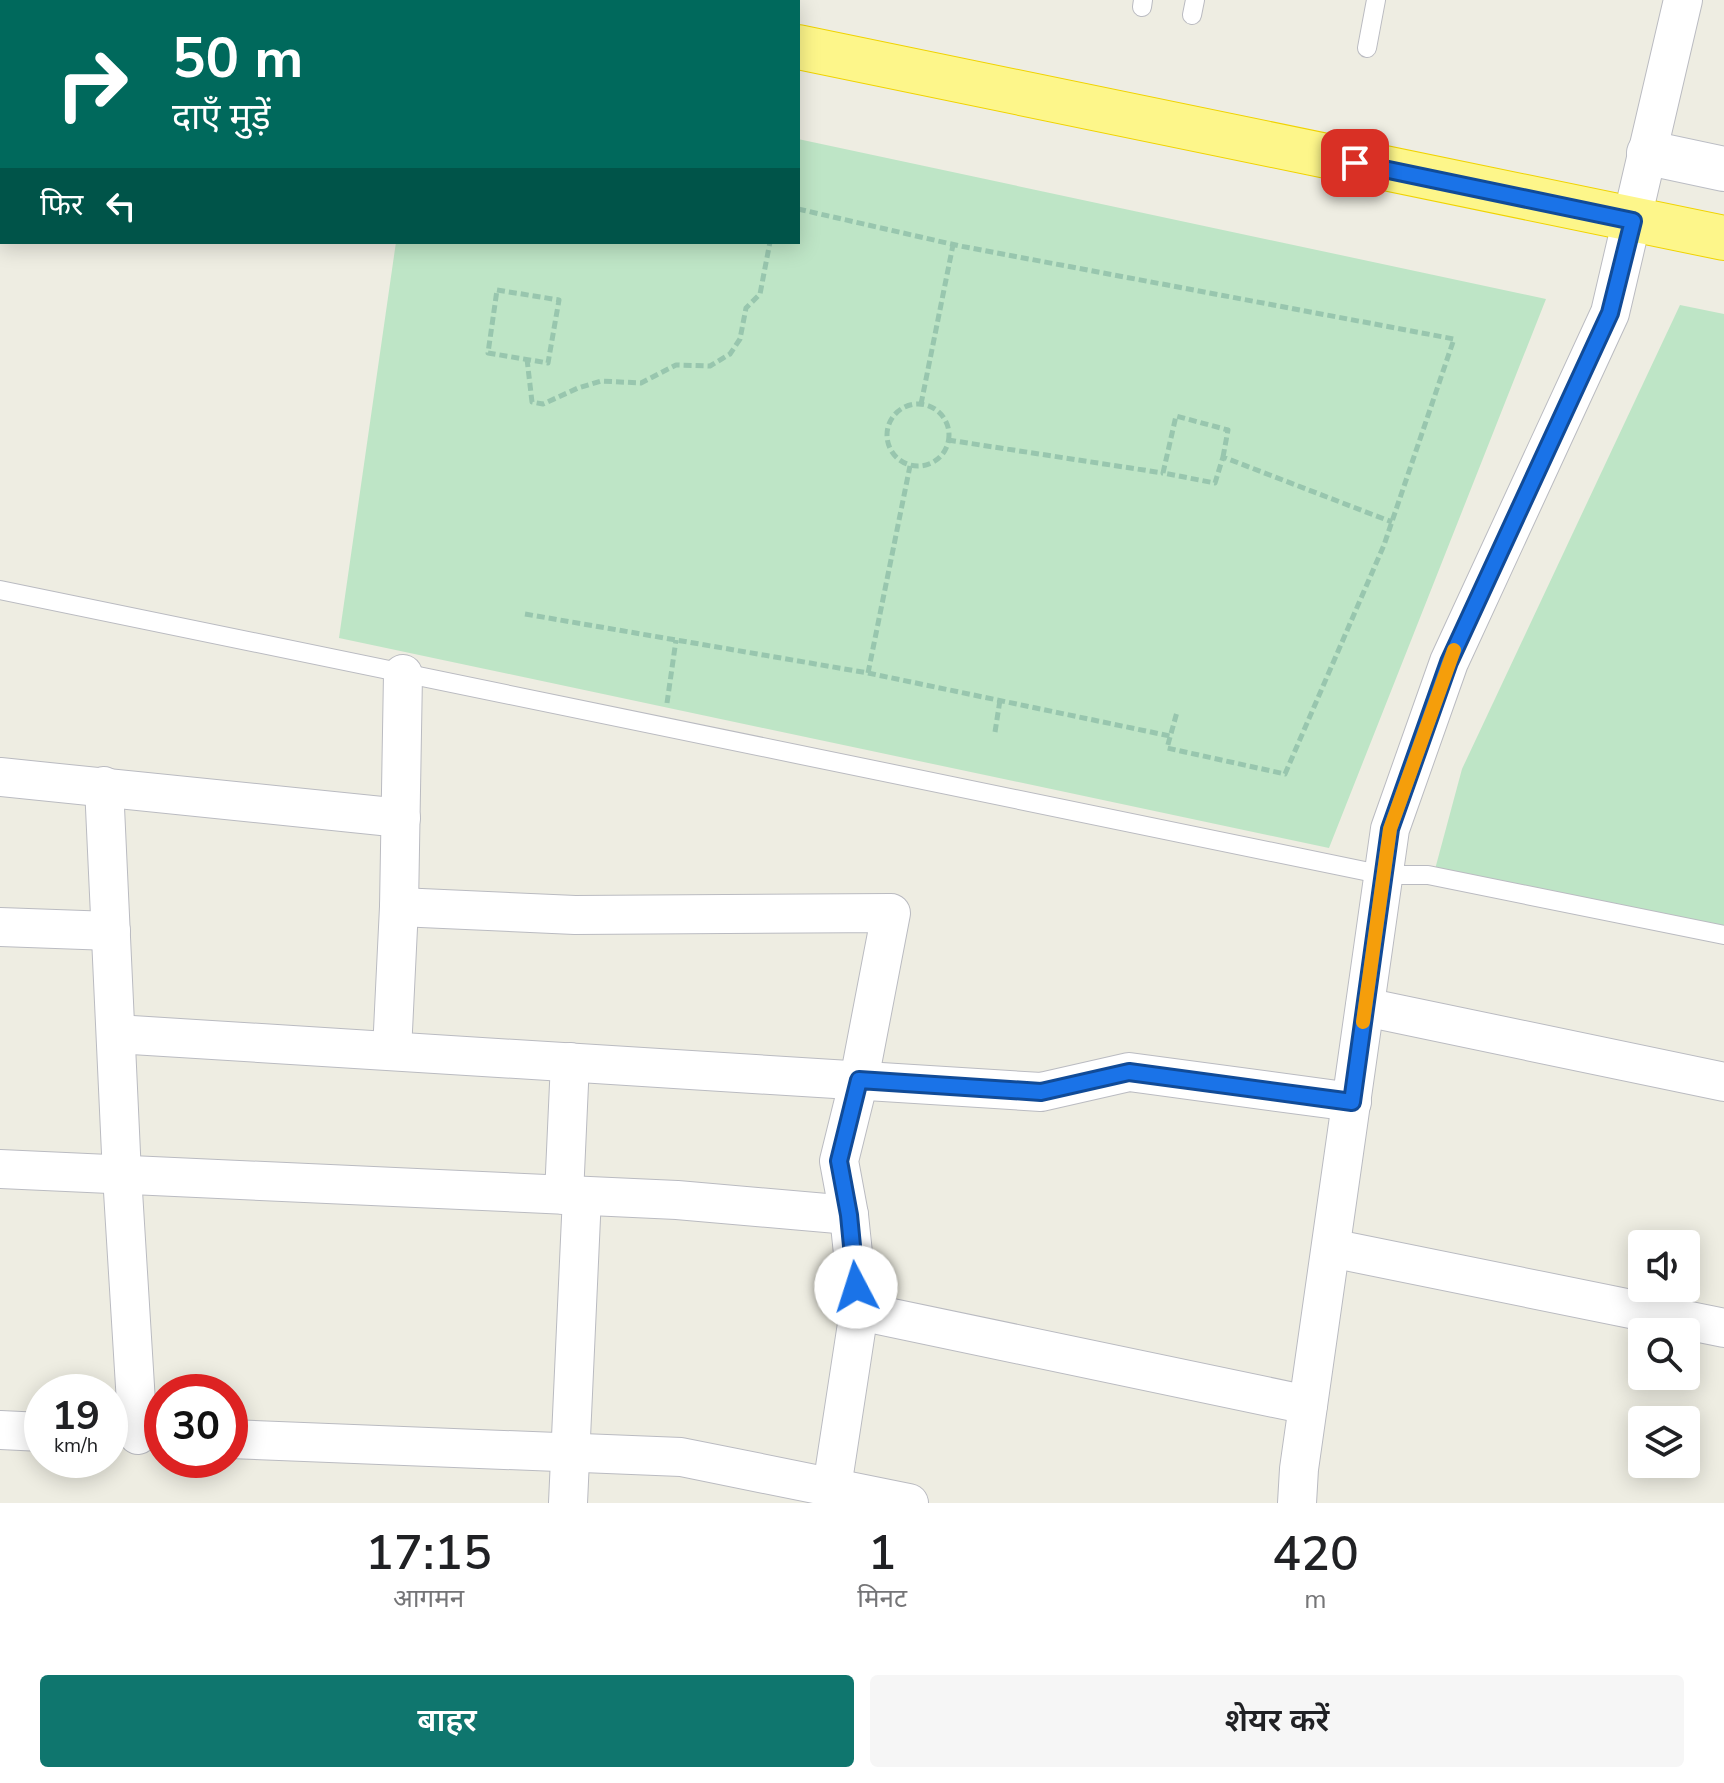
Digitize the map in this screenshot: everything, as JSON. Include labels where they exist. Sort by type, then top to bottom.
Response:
[{"type":"highway","points":[[800,47],[1724,238]]},
{"type":"street","points":[[1297,1503],[1308,1405],[1390,829],[1449,662],[1610,313],[1683,0]]},
{"type":"street","points":[[1649,153],[1724,169]]},
{"type":"street","points":[[392,1051],[399,907],[403,674]]},
{"type":"street","points":[[0,777],[401,818]]},
{"type":"street","points":[[104,786],[137,1435]]},
{"type":"street","points":[[399,907],[575,915],[891,913],[859,1080],[839,1161],[849,1215],[859,1311],[832,1487]]},
{"type":"street","points":[[0,927],[111,931]]},
{"type":"street","points":[[1365,1007],[1724,1082]]},
{"type":"street","points":[[116,1034],[1041,1092],[1129,1072],[1352,1102]]},
{"type":"street","points":[[568,1503],[573,1195],[570,1062]]},
{"type":"street","points":[[0,1169],[677,1200],[849,1215]]},
{"type":"street","points":[[1331,1248],[1724,1328]]},
{"type":"street","points":[[859,1311],[1308,1405]]},
{"type":"street","points":[[0,1430],[24,1431]]},
{"type":"street","points":[[248,1440],[681,1457],[909,1503]]},
{"type":"lane","points":[[1367,48],[1376,0]]},
{"type":"lane","points":[[0,590],[1384,875],[1428,875],[1724,935]]},
{"type":"path","points":[[800,209],[953,244],[1454,339],[1392,522],[1285,774],[1167,748],[1177,712]]},
{"type":"path","points":[[527,359],[532,402],[543,404],[601,381],[641,383],[676,365],[710,366],[730,354],[740,339],[746,308],[760,294],[770,244]]},
{"type":"path","points":[[921,404],[953,244]]},
{"type":"path","points":[[497,290],[559,300],[548,363],[527,359],[488,353],[497,290]]},
{"type":"path","points":[[911,404],[921,404],[939,412],[948,430],[948,440],[946,450],[931,464],[920,467],[910,466],[892,454],[886,433],[894,415],[911,404]]},
{"type":"path","points":[[948,440],[1215,483],[1228,430],[1176,416],[1163,473]]},
{"type":"path","points":[[1223,457],[1392,522]]},
{"type":"path","points":[[868,673],[910,466]]},
{"type":"path","points":[[525,614],[868,673],[1170,736]]},
{"type":"path","points":[[663,727],[676,640]]},
{"type":"path","points":[[995,732],[1000,700]]},
{"type":"green space","points":[[800,139],[1546,299],[1329,848],[339,638],[396,244],[800,244]]},
{"type":"green space","points":[[1680,305],[1724,314],[1724,938],[1434,873],[1462,769]]},
{"type":"slow traffic","points":[[1363,1022],[1390,829],[1454,650]]},
{"type":"route","points":[[856,1287],[849,1215],[839,1161],[859,1080],[1041,1092],[1129,1072],[1352,1102],[1390,829],[1449,662],[1610,313],[1633,221],[1355,163]]}]
